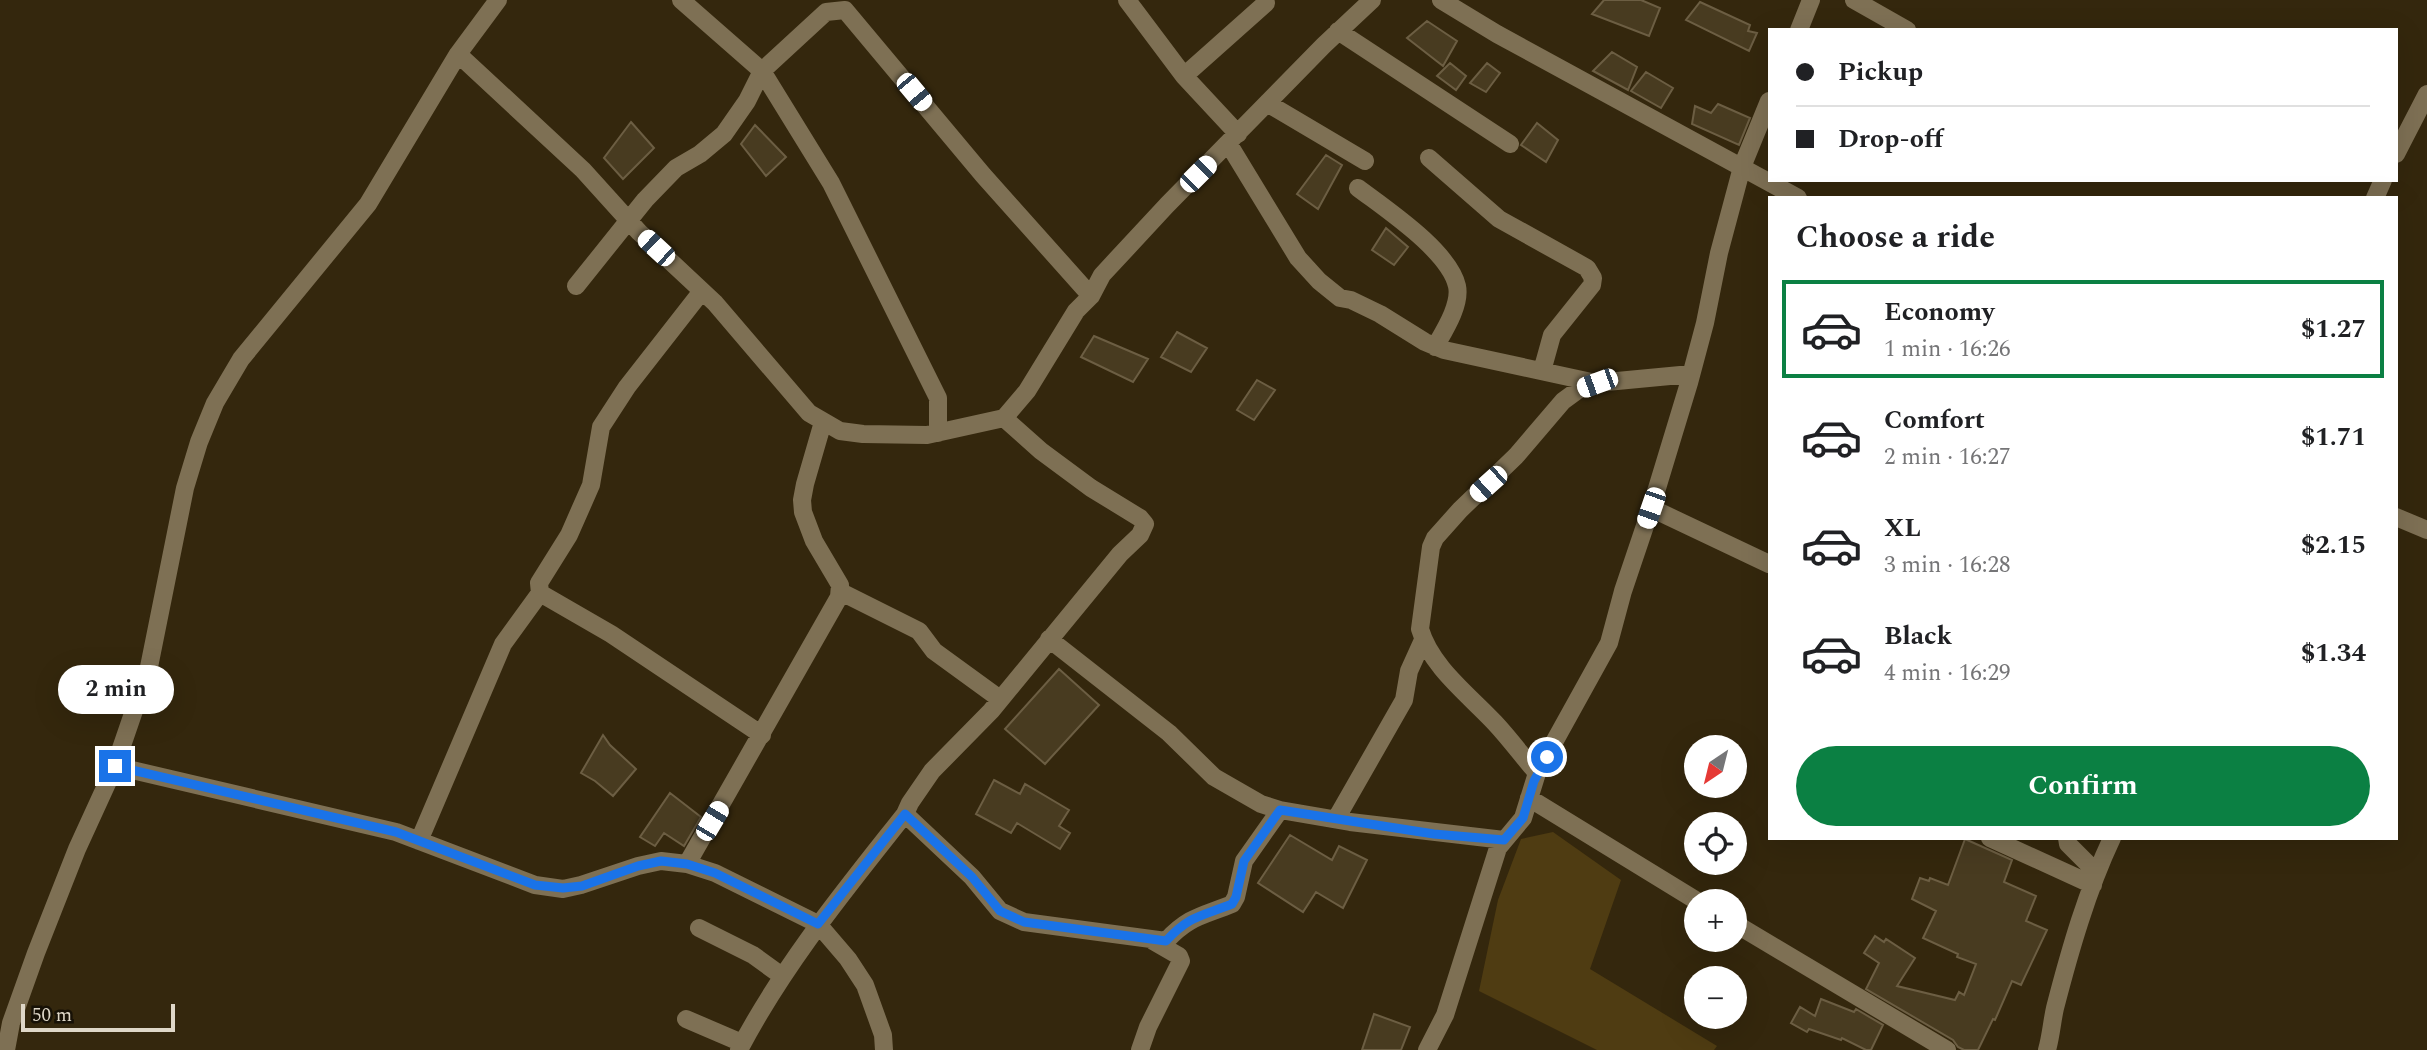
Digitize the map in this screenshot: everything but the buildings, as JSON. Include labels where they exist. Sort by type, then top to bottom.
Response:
[{"type":"street","points":[[6,1050],[11,1023],[61,888],[115,766],[149,667],[185,488],[215,403],[241,359],[368,204],[458,54],[498,0]]},
{"type":"street","points":[[681,0],[762,71],[831,183],[938,398],[938,433]]},
{"type":"street","points":[[1127,0],[1233,139],[1298,258],[1319,281],[1340,298],[1351,300],[1380,314],[1436,347],[1597,383]]},
{"type":"street","points":[[458,54],[583,170],[628,219],[731,320],[810,413],[840,431],[863,434],[938,433],[1004,418],[1049,359],[1076,311],[1091,296],[1102,275],[1167,205],[1338,31],[1372,0]]},
{"type":"street","points":[[1441,0],[1497,34],[1768,181]]},
{"type":"street","points":[[1800,28],[1811,0]]},
{"type":"street","points":[[1854,0],[1903,28]]},
{"type":"street","points":[[1184,76],[1266,3]]},
{"type":"street","points":[[576,286],[628,219],[676,168],[700,155],[724,134],[747,101],[762,71],[826,12],[845,10],[983,175],[1091,296]]},
{"type":"street","points":[[1338,31],[1510,144]]},
{"type":"street","points":[[2398,150],[2427,94]]},
{"type":"street","points":[[1268,103],[1365,161]]},
{"type":"street","points":[[1427,1050],[1445,1015],[1492,860],[1504,840],[1523,818],[1537,773],[1609,643],[1622,592],[1651,508],[1691,374],[1742,167],[1768,103]]},
{"type":"street","points":[[1429,158],[1499,219],[1587,268],[1594,278],[1592,285],[1552,335],[1542,371]]},
{"type":"street","points":[[1769,182],[1794,196]]},
{"type":"street","points":[[1358,188],[1429,244],[1450,269],[1458,288],[1455,305],[1436,347]]},
{"type":"street","points":[[419,841],[503,644],[540,593],[539,583],[569,535],[591,485],[601,427],[627,387],[702,291]]},
{"type":"street","points":[[1537,773],[1497,725],[1447,673],[1423,640],[1420,629],[1431,547],[1435,538],[1460,510],[1516,456],[1563,401],[1578,390],[1597,383],[1691,374]]},
{"type":"street","points":[[686,1019],[741,1046],[782,976],[818,924],[905,814],[909,803],[932,771],[1000,699],[1120,554],[1140,535],[1145,524],[1140,518],[1091,488],[1041,451],[1004,418]]},
{"type":"street","points":[[687,864],[841,592],[840,585],[814,541],[803,512],[805,484],[823,422]]},
{"type":"street","points":[[1651,508],[1768,564]]},
{"type":"street","points":[[2398,518],[2427,530]]},
{"type":"street","points":[[841,592],[919,631],[934,651],[1000,699]]},
{"type":"street","points":[[540,593],[611,634],[762,735]]},
{"type":"street","points":[[1049,639],[1169,733],[1214,777],[1251,799],[1280,810],[1434,834],[1504,840]]},
{"type":"street","points":[[1336,819],[1404,700],[1409,671],[1423,640]]},
{"type":"street","points":[[115,766],[396,832],[535,885],[563,888],[582,886],[638,866],[661,861],[687,864],[715,873],[818,924],[848,959],[865,985],[883,1035],[884,1050]]},
{"type":"street","points":[[1529,798],[1684,893]]},
{"type":"street","points":[[905,814],[972,877],[1000,911],[1024,922],[1166,941],[1177,929],[1199,914],[1232,904],[1244,861],[1280,810]]},
{"type":"street","points":[[1995,840],[2094,878]]},
{"type":"street","points":[[2067,840],[2094,878]]},
{"type":"street","points":[[2047,1050],[2054,1011],[2094,878],[2111,840]]},
{"type":"street","points":[[699,928],[752,955],[782,976]]},
{"type":"street","points":[[1747,931],[1947,1050]]},
{"type":"street","points":[[1140,1050],[1148,1027],[1181,961],[1179,956],[1152,940]]},
{"type":"shaded area","points":[[1553,832],[1621,880],[1590,969],[1684,1026],[1684,1029],[1689,1029],[1717,1046],[1714,1050],[1597,1050],[1479,991],[1498,900],[1521,839]]},
{"type":"route","points":[[115,766],[396,832],[535,885],[563,888],[582,886],[638,866],[661,861],[687,864],[715,873],[818,924],[905,814],[972,877],[1000,911],[1024,922],[1166,941],[1177,929],[1199,914],[1232,904],[1244,861],[1280,810],[1434,834],[1504,840],[1523,818],[1537,773],[1547,757]]}]
